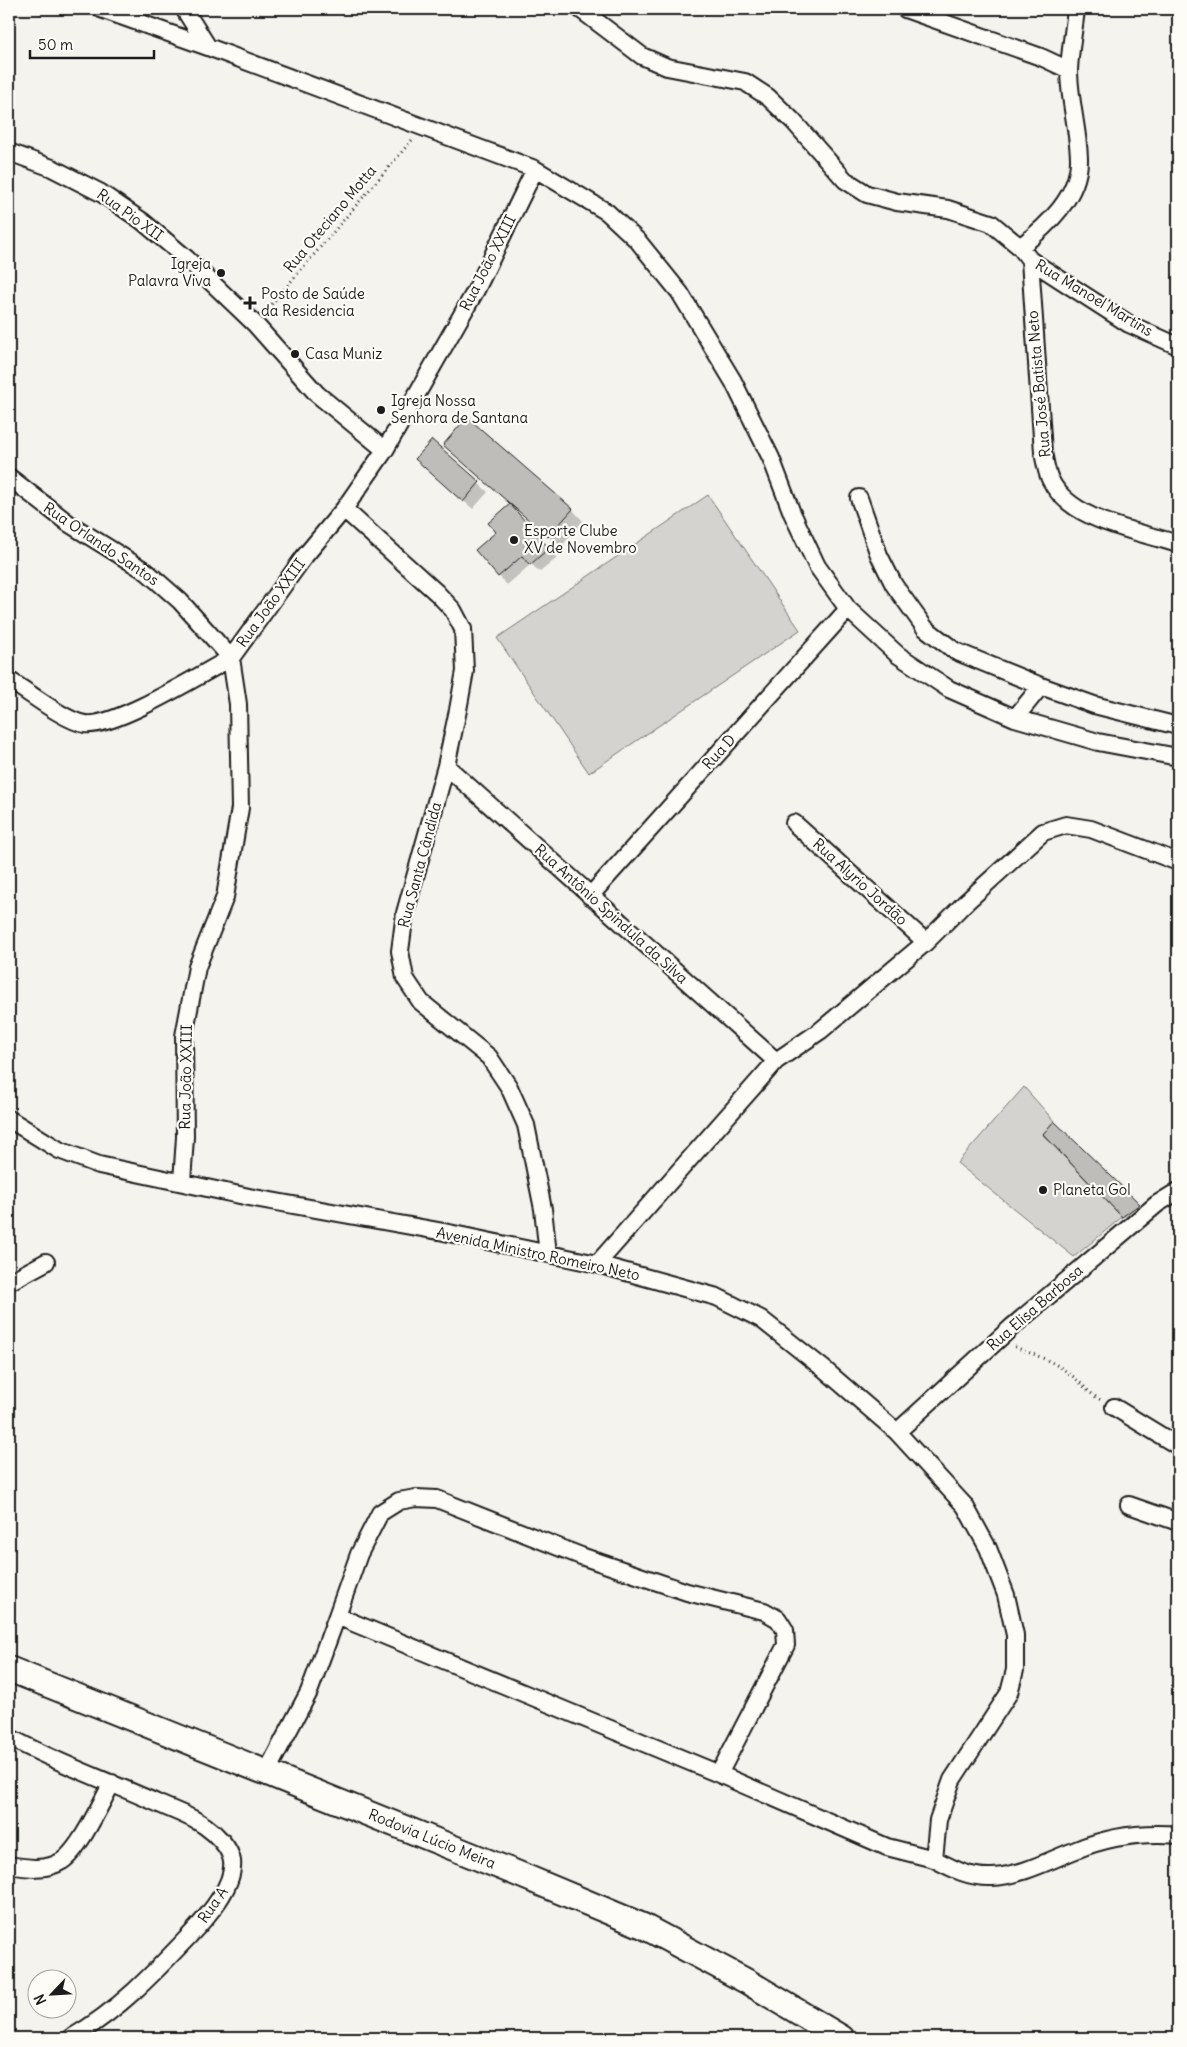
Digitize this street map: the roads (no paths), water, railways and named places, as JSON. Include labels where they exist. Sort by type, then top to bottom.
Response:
[{"type":"highway","name":"Rodovia Lúcio Meira","points":[[9,1669],[516,1873],[642,1926],[748,1982],[842,2038]]},
{"type":"street","points":[[101,9],[535,169],[607,212],[638,241],[680,293],[733,381],[771,458],[792,513],[817,566],[848,609],[898,655],[949,688],[1015,718],[1098,742],[1178,757]]},
{"type":"street","points":[[184,9],[208,47]]},
{"type":"street","name":"Rua Manoel Martins","points":[[580,9],[650,60],[667,67],[745,82],[768,97],[793,121],[844,180],[867,194],[897,202],[948,209],[991,223],[1020,247],[1030,260],[1129,324],[1178,346]]},
{"type":"street","points":[[905,9],[1041,57],[1069,70]]},
{"type":"street","points":[[1020,247],[1040,231],[1060,210],[1074,183],[1079,159],[1069,70],[1076,9]]},
{"type":"street","name":"Rua Pio XII","points":[[9,152],[52,168],[101,193],[142,220],[186,258],[255,324],[317,394],[385,450]]},
{"type":"street","name":"Rua João XXIII","points":[[182,1182],[185,1137],[184,1036],[197,967],[225,897],[240,808],[238,704],[231,658],[304,557],[344,509],[385,450],[476,290],[535,169]]},
{"type":"street","name":"Rua José Batista Neto","points":[[1030,260],[1043,452],[1050,479],[1062,496],[1083,513],[1178,544]]},
{"type":"street","name":"Rua Orlando Santos","points":[[9,477],[68,522],[147,572],[180,601],[231,658]]},
{"type":"street","points":[[859,498],[882,562],[894,585],[925,628],[955,651],[1094,705],[1178,726]]},
{"type":"street","name":"Rua Santa Cândida","points":[[344,509],[438,593],[453,610],[463,630],[464,671],[446,766],[405,913],[400,951],[405,978],[421,1002],[490,1057],[509,1086],[528,1134],[543,1209],[548,1254]]},
{"type":"street","name":"Rua D","points":[[590,896],[848,609]]},
{"type":"street","points":[[9,680],[70,718],[84,724],[100,724],[125,715],[231,658]]},
{"type":"street","points":[[1015,718],[1041,686]]},
{"type":"street","name":"Rua Antônio Spindula da Silva","points":[[446,766],[776,1060]]},
{"type":"street","name":"Rua Alyrio Jordão","points":[[794,822],[926,942]]},
{"type":"street","points":[[597,1264],[776,1060],[820,1031],[926,942],[1014,857],[1043,832],[1066,825],[1091,830],[1178,862]]},
{"type":"street","name":"Avenida Ministro Romeiro Neto","points":[[9,1119],[59,1150],[99,1165],[249,1197],[444,1232],[597,1264],[717,1297],[761,1319],[824,1369],[897,1432],[965,1506],[988,1548],[1004,1588],[1015,1635],[1015,1670],[1009,1693],[952,1780],[938,1820],[934,1859]]},
{"type":"street","name":"Rua Elisa Barbosa","points":[[897,1432],[998,1340],[1157,1204],[1178,1190]]},
{"type":"street","points":[[9,1282],[46,1262]]},
{"type":"street","points":[[1114,1407],[1178,1446]]},
{"type":"street","points":[[266,1773],[309,1692],[359,1554],[380,1513],[399,1502],[416,1498],[437,1499],[581,1556],[687,1592],[764,1611],[778,1619],[785,1630],[786,1644],[719,1774]]},
{"type":"street","points":[[1129,1505],[1178,1522]]},
{"type":"street","points":[[337,1616],[719,1774],[887,1847],[934,1859],[963,1874],[992,1877],[1027,1870],[1079,1848],[1125,1836],[1156,1833],[1178,1835]]},
{"type":"street","name":"Rua A","points":[[9,1737],[37,1752],[112,1783],[204,1825],[223,1842],[232,1860],[229,1881],[218,1902],[198,1926],[138,1989],[99,2021],[71,2038]]},
{"type":"street","points":[[9,1865],[28,1868],[45,1867],[62,1861],[82,1838],[112,1783]]},
{"type":"place","name":"Igreja Palavra Viva","points":[[221,273]]},
{"type":"place","name":"Posto de Saúde da Residencia","points":[[250,303]]},
{"type":"place","name":"Casa Muniz","points":[[295,354]]},
{"type":"place","name":"Igreja Nossa Senhora de Santana","points":[[381,410]]},
{"type":"place","name":"Esporte Clube XV de Novembro","points":[[514,540]]},
{"type":"place","name":"Planeta Gol","points":[[1043,1190]]}]
